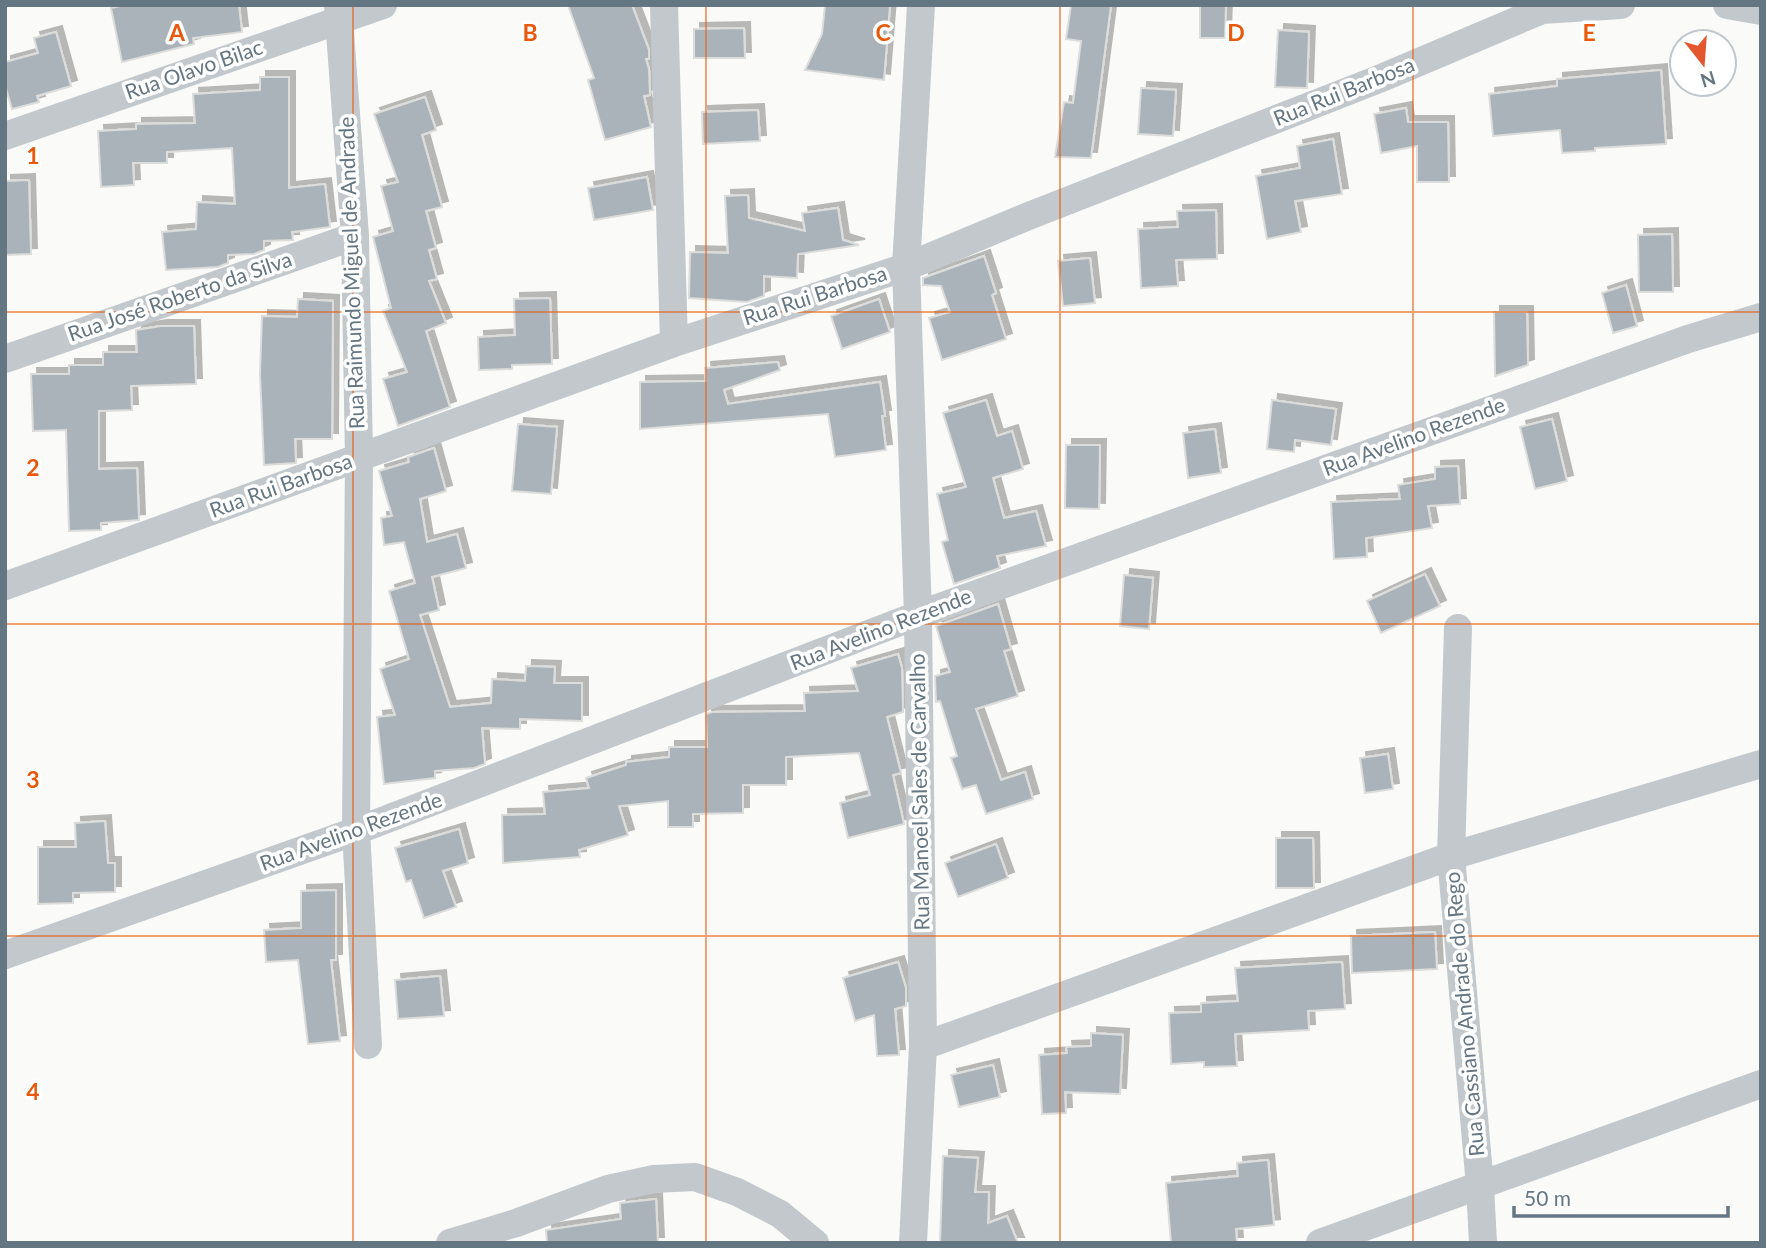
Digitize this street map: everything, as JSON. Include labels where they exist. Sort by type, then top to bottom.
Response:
[{"type":"street","name":"Rua Olavo Bilac","points":[[5,136],[339,12],[383,5]]},
{"type":"street","points":[[664,5],[674,342]]},
{"type":"street","name":"Rua Manoel Sales de Carvalho","points":[[914,1243],[923,1046],[918,615],[906,267],[921,5]]},
{"type":"street","name":"Rua Rui Barbosa","points":[[5,586],[674,342],[906,267],[1038,212],[1379,79],[1536,8],[1621,5]]},
{"type":"street","points":[[1727,5],[1761,11]]},
{"type":"street","name":"Rua Raimundo Miguel de Andrade","points":[[339,12],[355,236],[359,457],[356,831],[368,1045]]},
{"type":"street","name":"Rua José Roberto da Silva","points":[[5,359],[355,236]]},
{"type":"street","name":"Rua Avelino Rezende","points":[[5,955],[356,831],[918,615],[1675,344],[1761,317]]},
{"type":"street","points":[[923,1046],[1451,856],[1458,628]]},
{"type":"street","name":"Rua Cassiano Andrade do Rego","points":[[1483,1243],[1451,856],[1761,764]]},
{"type":"street","points":[[1320,1243],[1761,1084]]},
{"type":"street","points":[[450,1243],[516,1223],[608,1189],[654,1179],[695,1177],[737,1192],[780,1214],[815,1243]]},
{"type":"building","points":[[125,5],[239,5],[242,32],[193,38],[194,44],[122,62],[111,8]]},
{"type":"building","points":[[568,5],[632,5],[649,50],[649,59],[646,59],[650,95],[644,96],[651,127],[605,140],[588,80],[594,78]]},
{"type":"building","points":[[825,5],[890,5],[884,80],[805,70],[822,34]]},
{"type":"building","points":[[1071,5],[1111,5],[1091,158],[1055,157],[1064,102],[1073,103],[1081,41],[1066,39]]},
{"type":"building","points":[[1200,5],[1226,5],[1225,38],[1200,38]]},
{"type":"building","points":[[744,28],[745,58],[694,58],[694,29]]},
{"type":"building","points":[[1278,30],[1309,32],[1307,88],[1275,87]]},
{"type":"building","points":[[56,32],[71,86],[37,96],[39,102],[12,109],[5,85],[5,62],[38,53],[34,38]]},
{"type":"building","points":[[1661,70],[1666,144],[1595,148],[1595,151],[1562,153],[1560,130],[1493,136],[1489,94],[1557,86],[1557,79]]},
{"type":"building","points":[[260,77],[289,77],[289,188],[325,184],[330,227],[292,232],[293,240],[264,241],[264,250],[254,254],[228,255],[228,263],[218,267],[166,270],[162,232],[196,229],[197,202],[235,204],[232,148],[167,152],[167,163],[133,163],[134,185],[101,187],[98,131],[136,129],[136,124],[195,123],[193,94],[260,90]]},
{"type":"building","points":[[1141,88],[1176,90],[1173,136],[1138,134]]},
{"type":"building","points":[[425,97],[436,130],[422,135],[442,207],[426,211],[436,248],[429,250],[437,279],[429,281],[446,323],[426,331],[450,407],[398,426],[383,379],[407,372],[383,311],[391,308],[373,237],[393,231],[381,186],[398,182],[374,114]]},
{"type":"building","points":[[1406,108],[1408,122],[1448,122],[1449,182],[1417,182],[1417,146],[1381,153],[1374,114]]},
{"type":"building","points":[[758,110],[760,141],[703,144],[702,112]]},
{"type":"building","points":[[1333,139],[1342,194],[1295,201],[1301,232],[1267,239],[1256,176],[1300,168],[1297,146]]},
{"type":"building","points":[[647,177],[653,210],[594,220],[588,188]]},
{"type":"building","points":[[29,180],[31,254],[5,255],[5,181]]},
{"type":"building","points":[[748,195],[749,218],[805,231],[802,213],[838,208],[843,240],[859,245],[798,254],[797,278],[764,276],[764,296],[747,302],[689,298],[690,252],[728,253],[725,196]]},
{"type":"building","points":[[1216,210],[1217,259],[1176,260],[1178,286],[1141,288],[1138,229],[1178,227],[1177,211]]},
{"type":"building","points":[[1672,234],[1673,292],[1639,292],[1638,235]]},
{"type":"building","points":[[984,256],[996,293],[992,295],[1006,339],[942,360],[929,318],[950,312],[941,286],[923,285],[923,278]]},
{"type":"building","points":[[1090,258],[1095,303],[1063,306],[1058,261]]},
{"type":"building","points":[[1626,285],[1637,326],[1613,333],[1602,293]]},
{"type":"building","points":[[550,298],[552,364],[512,365],[512,369],[479,370],[478,337],[515,335],[514,299]]},
{"type":"building","points":[[298,299],[333,301],[332,439],[295,439],[296,463],[264,465],[260,374],[262,316],[297,317]]},
{"type":"building","points":[[879,299],[890,332],[842,349],[831,316]]},
{"type":"building","points":[[1494,312],[1527,312],[1528,365],[1495,376]]},
{"type":"building","points":[[161,326],[194,326],[196,384],[131,386],[132,410],[99,411],[99,469],[137,468],[139,520],[101,523],[101,530],[69,531],[66,430],[33,431],[31,374],[69,374],[69,365],[103,365],[103,352],[137,352],[136,330]]},
{"type":"building","points":[[778,362],[780,370],[724,390],[728,404],[880,382],[886,450],[835,457],[828,414],[640,429],[640,382],[706,381],[705,368]]},
{"type":"building","points":[[986,400],[997,436],[1012,431],[1023,469],[993,478],[1004,518],[1036,511],[1046,546],[997,556],[1000,568],[954,584],[942,542],[948,540],[937,494],[966,487],[943,413]]},
{"type":"building","points":[[1272,400],[1336,409],[1331,445],[1295,440],[1294,452],[1267,449]]},
{"type":"building","points":[[1552,419],[1567,481],[1535,489],[1520,427]]},
{"type":"building","points":[[518,424],[557,427],[551,494],[512,491]]},
{"type":"building","points":[[1215,429],[1221,473],[1188,478],[1183,433]]},
{"type":"building","points":[[1066,445],[1100,445],[1099,509],[1065,508]]},
{"type":"building","points":[[434,448],[446,491],[420,499],[427,542],[457,534],[466,568],[432,577],[439,610],[420,615],[450,707],[491,703],[492,679],[525,681],[526,666],[555,667],[554,683],[582,683],[582,721],[520,719],[520,729],[482,728],[485,764],[474,768],[435,771],[435,778],[384,784],[377,717],[395,715],[380,669],[409,659],[389,591],[415,583],[404,542],[384,545],[381,518],[392,516],[379,471],[409,462],[408,457]]},
{"type":"building","points":[[1458,466],[1460,504],[1428,506],[1432,528],[1366,538],[1367,557],[1334,559],[1331,502],[1400,499],[1398,485],[1435,479],[1435,467]]},
{"type":"building","points":[[1425,574],[1440,606],[1381,633],[1367,601]]},
{"type":"building","points":[[1124,575],[1153,578],[1149,629],[1120,626]]},
{"type":"building","points":[[998,604],[1011,649],[1004,651],[1018,696],[976,709],[1001,780],[1025,772],[1033,799],[986,814],[976,785],[962,789],[951,758],[957,756],[940,701],[936,702],[935,676],[950,672],[936,626]]},
{"type":"building","points":[[898,654],[902,668],[903,712],[887,717],[901,773],[893,775],[904,824],[848,838],[840,803],[870,795],[859,753],[786,757],[786,785],[743,785],[743,813],[693,814],[693,827],[668,827],[668,801],[619,806],[628,835],[579,850],[580,857],[503,863],[502,815],[545,814],[543,792],[589,788],[586,778],[626,765],[626,762],[669,757],[669,747],[707,747],[706,714],[712,712],[805,711],[804,693],[858,691],[851,668]]},
{"type":"building","points":[[1388,754],[1393,789],[1365,793],[1360,758]]},
{"type":"building","points":[[105,821],[108,863],[115,863],[115,892],[73,893],[73,903],[38,904],[38,847],[76,847],[75,823]]},
{"type":"building","points":[[459,829],[468,863],[443,871],[456,907],[424,918],[411,880],[406,882],[395,848]]},
{"type":"building","points":[[1276,838],[1313,838],[1314,888],[1276,888]]},
{"type":"building","points":[[996,844],[1008,878],[958,897],[945,863]]},
{"type":"building","points":[[336,890],[336,960],[331,960],[340,1041],[308,1044],[298,960],[266,962],[264,930],[301,928],[301,891]]},
{"type":"building","points":[[1435,932],[1437,969],[1352,973],[1351,936]]},
{"type":"building","points":[[898,962],[906,988],[906,1006],[895,1009],[899,1055],[877,1056],[874,1015],[855,1021],[843,978]]},
{"type":"building","points":[[1342,962],[1345,1009],[1308,1011],[1309,1030],[1235,1034],[1237,1066],[1204,1067],[1204,1062],[1171,1064],[1169,1013],[1201,1012],[1201,1003],[1238,1001],[1235,968]]},
{"type":"building","points":[[440,976],[444,1016],[398,1019],[395,980]]},
{"type":"building","points":[[1091,1033],[1123,1035],[1120,1094],[1065,1092],[1066,1113],[1042,1114],[1039,1055],[1067,1053],[1066,1047],[1091,1046]]},
{"type":"building","points":[[993,1065],[1000,1097],[959,1107],[951,1075]]},
{"type":"building","points":[[943,1156],[978,1158],[975,1192],[989,1192],[988,1223],[1007,1216],[1018,1243],[940,1243]]},
{"type":"building","points":[[1268,1160],[1274,1225],[1236,1229],[1237,1243],[1171,1243],[1166,1183],[1238,1176],[1237,1163]]},
{"type":"building","points":[[656,1199],[658,1243],[547,1243],[546,1230],[621,1219],[620,1203]]}]
